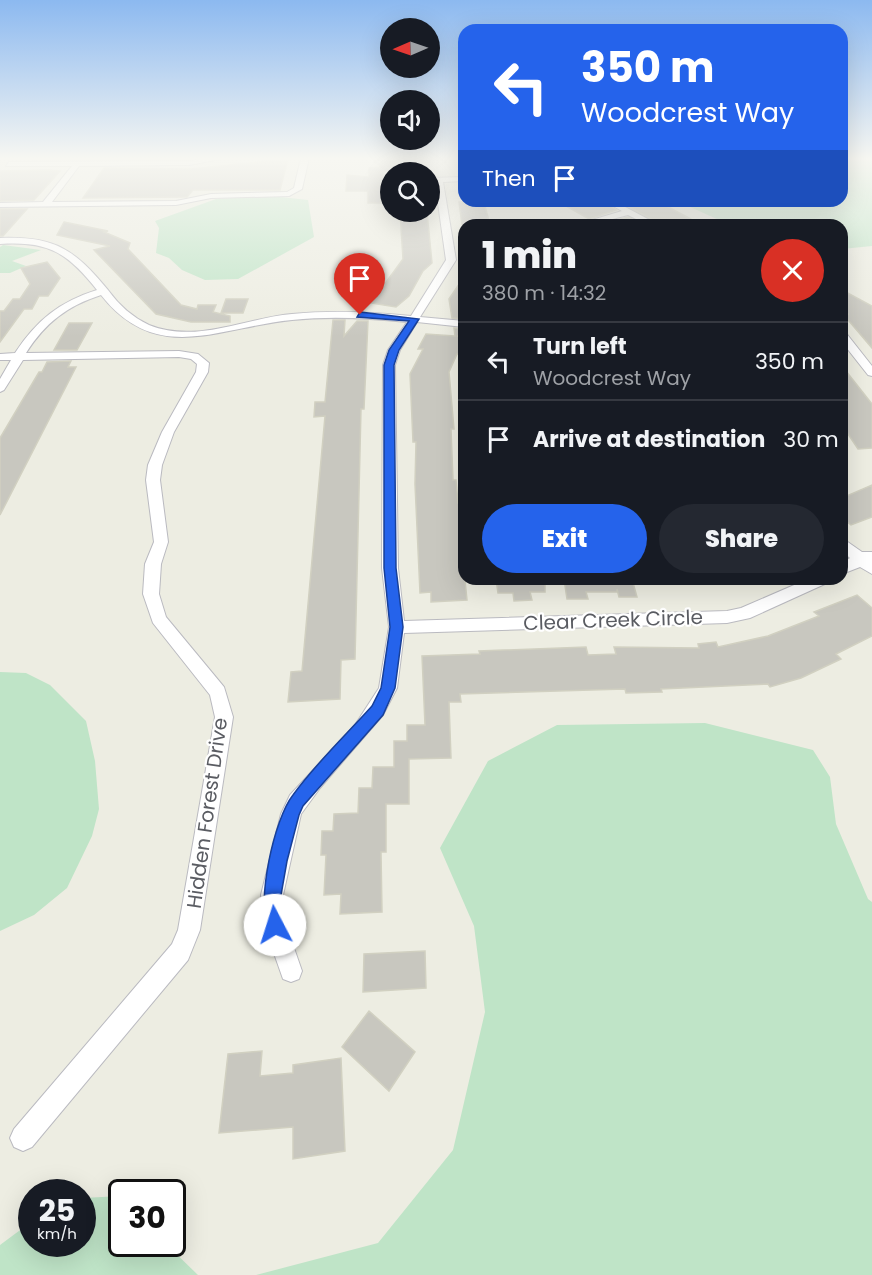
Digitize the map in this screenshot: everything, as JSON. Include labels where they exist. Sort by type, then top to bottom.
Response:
[{"type":"street","points":[[291,971],[275,925],[272,895],[278,861],[291,814],[308,788],[377,710],[388,688],[397,627],[390,568],[389,365],[394,350],[451,260],[442,218]]},
{"type":"street","points":[[0,241],[38,242],[56,246],[76,260],[126,318],[158,331],[178,334],[222,333],[298,316],[360,315],[458,323]]},
{"type":"street","points":[[0,388],[50,314],[74,300],[102,291]]},
{"type":"street","points":[[848,343],[872,373]]},
{"type":"street","name":"Hidden Forest Drive","points":[[20,357],[185,354],[198,358],[203,363],[202,372],[168,432],[155,465],[153,480],[161,542],[153,564],[151,594],[159,619],[218,692],[224,717],[189,930],[180,952],[23,1138]]},
{"type":"street","points":[[0,357],[20,357]]},
{"type":"street","points":[[848,547],[868,561]]},
{"type":"street","points":[[848,567],[868,561]]},
{"type":"street","name":"Clear Creek Circle","points":[[397,627],[727,617],[744,614],[809,585]]},
{"type":"green space","points":[[165,218],[311,218],[314,237],[238,279],[205,280],[182,270],[169,258],[156,253],[159,228],[155,221]]},
{"type":"green space","points":[[713,218],[872,218],[872,246],[848,248],[848,219]]},
{"type":"green space","points":[[3,245],[41,250],[12,261],[26,266],[10,273],[0,273],[0,247]]},
{"type":"green space","points":[[0,672],[26,673],[50,685],[86,721],[95,761],[99,809],[92,836],[67,888],[34,915],[0,931]]},
{"type":"green space","points":[[705,723],[813,750],[830,777],[836,824],[868,899],[872,902],[872,1275],[256,1275],[378,1243],[453,1150],[485,1012],[474,926],[440,848],[488,761],[557,725]]},
{"type":"green space","points":[[96,1197],[108,1197],[108,1257],[179,1257],[198,1275],[0,1275],[0,1245],[18,1232],[18,1257],[96,1257]]},
{"type":"building","points":[[0,218],[19,218],[3,236],[0,236]]},
{"type":"building","points":[[461,218],[488,219],[461,219]]},
{"type":"building","points":[[648,218],[691,219],[650,219]]},
{"type":"building","points":[[64,222],[108,231],[104,232],[130,243],[128,249],[181,305],[197,309],[198,305],[216,305],[213,312],[230,316],[230,322],[191,322],[156,314],[94,250],[110,246],[57,235]]},
{"type":"building","points":[[401,222],[428,222],[432,263],[423,271],[409,296],[396,307],[371,303],[403,259]]},
{"type":"building","points":[[47,262],[60,278],[48,296],[39,296],[32,309],[24,309],[0,342],[0,311],[4,311],[13,299],[20,299],[30,284],[21,268]]},
{"type":"building","points":[[458,286],[458,318],[452,318],[449,299]]},
{"type":"building","points":[[848,293],[872,306],[872,348],[848,320]]},
{"type":"building","points":[[226,299],[248,299],[243,313],[221,313]]},
{"type":"building","points":[[333,320],[345,320],[344,336],[357,321],[368,321],[364,409],[361,409],[355,659],[341,660],[340,699],[288,702],[291,672],[302,671],[325,416],[314,417],[315,402],[325,402]]},
{"type":"building","points":[[69,323],[92,323],[77,350],[54,350]]},
{"type":"building","points":[[454,328],[458,328],[458,354],[449,372],[454,429],[451,429],[453,480],[456,480],[458,503],[458,585],[465,585],[467,600],[431,602],[431,592],[420,593],[415,484],[416,442],[413,442],[410,374],[423,349],[418,349],[426,334],[455,336]]},
{"type":"building","points":[[71,361],[68,367],[76,367],[0,515],[0,438],[47,362]]},
{"type":"building","points":[[848,374],[872,404],[872,448],[858,449],[848,434]]},
{"type":"building","points":[[872,485],[872,517],[851,525],[848,523],[848,495]]},
{"type":"building","points":[[497,585],[545,585],[545,592],[530,592],[532,600],[514,601],[513,593],[498,593]]},
{"type":"building","points":[[565,585],[634,585],[637,597],[619,597],[617,589],[617,592],[586,592],[588,599],[567,599]]},
{"type":"building","points":[[857,595],[872,608],[872,636],[836,654],[841,659],[801,678],[770,687],[768,684],[661,689],[662,692],[626,693],[625,689],[460,694],[461,702],[449,702],[451,758],[409,759],[409,804],[386,804],[386,852],[381,852],[382,912],[340,914],[341,894],[324,895],[326,855],[321,855],[322,831],[333,831],[334,814],[358,813],[359,788],[372,788],[373,767],[394,767],[394,741],[407,741],[407,725],[425,725],[422,656],[480,654],[479,651],[586,647],[588,655],[616,654],[614,647],[699,648],[698,644],[716,642],[718,647],[768,636],[819,616],[814,612]]},
{"type":"building","points":[[425,951],[426,988],[363,992],[364,954]]},
{"type":"building","points":[[369,1011],[415,1052],[389,1091],[342,1047]]},
{"type":"building","points":[[262,1051],[260,1076],[293,1073],[293,1065],[341,1058],[345,1151],[293,1159],[293,1127],[219,1133],[228,1054]]},
{"type":"route","points":[[275,925],[272,895],[278,861],[291,814],[297,801],[361,731],[377,710],[388,688],[397,627],[390,568],[389,365],[394,350],[414,319],[360,315]]}]
